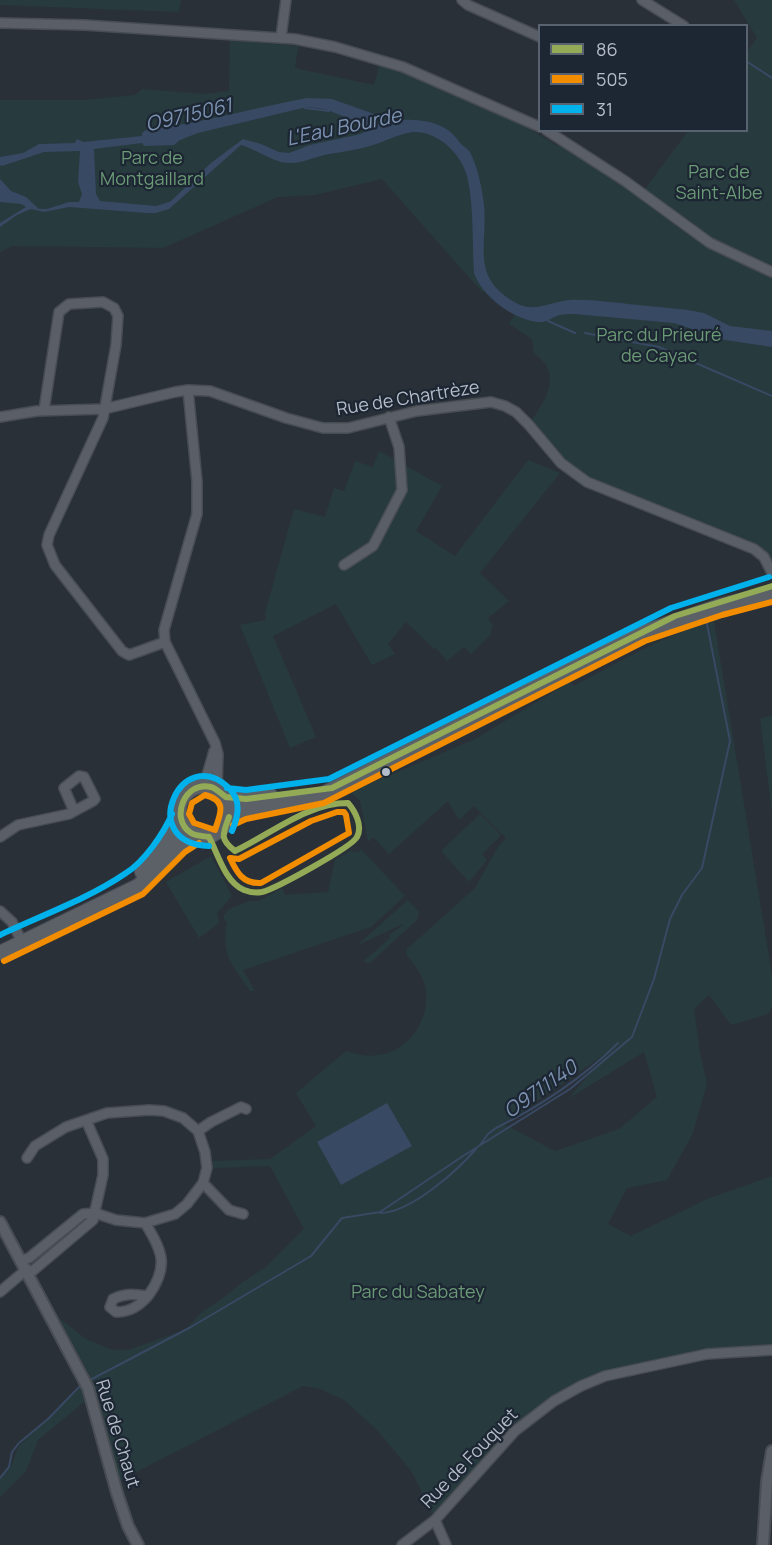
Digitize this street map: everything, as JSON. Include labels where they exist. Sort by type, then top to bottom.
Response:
[{"type":"main road","points":[[229,818],[243,810],[310,798],[675,616],[772,586]]},
{"type":"main road","points":[[641,633],[719,606],[772,593]]},
{"type":"main road","points":[[195,836],[183,825],[180,818],[180,803],[189,791],[215,791],[246,799],[332,788]]},
{"type":"main road","points":[[0,949],[138,886],[183,841],[195,836],[214,835],[224,828],[230,810],[215,791]]},
{"type":"main road","points":[[27,936],[133,880],[145,869],[174,832],[180,818]]},
{"type":"street","points":[[281,37],[286,0]]},
{"type":"street","points":[[462,0],[468,5],[538,36]]},
{"type":"street","points":[[642,0],[681,24]]},
{"type":"street","points":[[0,23],[85,25],[281,37],[335,47],[403,67],[538,126]]},
{"type":"street","points":[[549,132],[618,176],[710,243],[772,272]]},
{"type":"street","points":[[44,410],[59,312],[69,304],[103,302],[114,308],[118,316],[116,345],[103,418],[49,535],[47,545],[55,565],[122,651],[129,656],[165,642]]},
{"type":"street","points":[[188,390],[197,481],[197,514],[164,630],[165,642],[215,743],[218,754],[215,791]]},
{"type":"street","name":"Rue de Chartrèze","points":[[0,417],[44,410],[104,409],[188,390],[210,391],[286,418],[323,428],[348,428],[417,411],[491,402],[516,412],[529,424],[561,463],[587,482],[754,549],[764,557],[772,573]]},
{"type":"street","points":[[344,565],[373,546],[402,490],[399,447],[389,417]]},
{"type":"street","points":[[215,743],[211,766],[215,791]]},
{"type":"street","points":[[0,837],[18,825],[51,819],[74,811]]},
{"type":"street","points":[[0,910],[27,936]]},
{"type":"street","points":[[198,1131],[241,1107],[246,1109]]},
{"type":"street","points":[[26,1268],[29,1257],[83,1214],[94,1213],[116,1221],[145,1223],[175,1214],[187,1204],[203,1183],[207,1168],[205,1152],[198,1131],[183,1118],[164,1111],[149,1110],[107,1113],[66,1127],[35,1146],[27,1158]]},
{"type":"street","points":[[0,1292],[26,1268],[90,1225],[103,1175],[103,1159],[86,1120]]},
{"type":"street","points":[[203,1183],[229,1210],[243,1214]]},
{"type":"street","name":"Rue de Chaut","points":[[0,1222],[88,1388],[117,1494],[128,1526],[138,1545]]},
{"type":"street","points":[[145,1223],[158,1244],[161,1259],[158,1280],[148,1296]]},
{"type":"street","name":"Rue de Fouquet","points":[[402,1545],[435,1520],[515,1431],[554,1401],[581,1386],[605,1376],[707,1354],[772,1350]]},
{"type":"street","points":[[763,1545],[767,1481],[772,1451]]},
{"type":"street","points":[[435,1520],[446,1545]]},
{"type":"green space","points":[[0,0],[181,0],[179,12],[0,5]]},
{"type":"green space","points":[[734,0],[772,0],[772,572],[764,557],[575,474],[529,425],[546,397],[550,382],[546,365],[534,353],[532,339],[509,324],[515,314],[498,304],[485,291],[482,292],[382,179],[315,195],[278,197],[163,248],[13,246],[0,252],[0,100],[84,100],[135,95],[142,89],[203,94],[229,91],[230,40],[298,46],[295,68],[374,85],[380,63],[511,118],[558,146],[563,141],[642,193],[687,132],[748,132],[748,51],[757,38]]},
{"type":"green space","points":[[379,451],[442,486],[416,531],[455,556],[528,460],[560,473],[480,573],[509,601],[488,618],[493,626],[491,634],[471,654],[464,647],[447,661],[436,648],[434,649],[406,622],[388,644],[395,654],[372,665],[336,604],[273,636],[316,737],[290,748],[240,625],[266,620],[265,613],[294,509],[325,517],[334,488],[344,491],[355,461],[373,467]]},
{"type":"green space","name":"Parc du Sabatey","points":[[714,621],[772,975],[772,1007],[768,1014],[731,1025],[709,995],[694,1009],[707,1083],[693,1133],[667,1180],[627,1188],[608,1224],[631,1236],[707,1199],[772,1176],[772,1350],[707,1354],[581,1386],[515,1431],[435,1520],[412,1472],[377,1430],[344,1400],[320,1389],[303,1386],[117,1482],[91,1378],[59,1318],[86,1339],[112,1350],[128,1350],[185,1330],[202,1312],[266,1267],[304,1229],[270,1166],[213,1168],[212,1161],[270,1159],[316,1126],[296,1093],[346,1051],[378,1055],[400,1047],[409,1040],[422,1021],[426,998],[424,982],[406,954],[407,949],[475,888],[498,847],[506,838],[474,806],[459,820],[448,801],[389,854],[373,837],[368,842],[360,801],[350,792],[475,739],[570,682],[574,686],[660,641]],"holes":[[[608,1052],[568,1099],[644,1052],[657,1097],[619,1129],[555,1151],[504,1124]]]},
{"type":"green space","points":[[772,715],[772,813],[760,719]]},
{"type":"green space","points":[[480,814],[501,835],[482,854],[487,860],[469,882],[441,851]]},
{"type":"green space","points":[[361,849],[405,896],[371,927],[243,970],[255,991],[250,991],[229,959],[226,944],[227,923],[224,915],[229,909],[249,901],[259,901],[282,888],[285,895],[328,892],[335,860],[350,851],[359,852]]},
{"type":"green space","points":[[211,856],[232,896],[217,913],[219,923],[199,938],[166,882]]},
{"type":"green space","points":[[408,900],[419,912],[417,920],[370,963],[366,963],[364,961],[403,924],[356,946]]},
{"type":"green space","points":[[81,1387],[84,1402],[38,1440],[26,1471],[0,1497],[0,1479],[11,1467],[18,1447]]},
{"type":"water","points":[[307,98],[332,99],[374,114],[381,121],[425,121],[453,134],[470,152],[479,178],[484,205],[484,260],[487,271],[492,282],[516,303],[536,307],[569,300],[586,300],[688,310],[704,313],[730,326],[772,331],[772,347],[725,340],[674,323],[574,314],[560,315],[538,322],[508,311],[491,298],[474,273],[471,203],[468,180],[461,162],[441,140],[423,133],[407,133],[365,147],[294,163],[277,161],[241,145],[169,209],[147,213],[69,207],[44,212],[31,209],[17,215],[0,227],[0,223],[26,207],[21,204],[0,202],[0,179],[11,191],[26,197],[39,209],[79,202],[82,194],[78,182],[80,151],[44,152],[2,166],[0,157],[23,153],[39,144],[75,143],[77,139],[83,142],[142,136],[146,130]],"holes":[[[307,107],[325,109],[365,125],[367,130],[361,134],[310,145],[289,153],[279,152],[243,139],[211,163],[171,201],[156,206],[100,201],[96,194],[94,149],[142,143],[144,146],[174,145],[198,133]]]},
{"type":"water","points":[[387,1103],[412,1146],[341,1185],[317,1142]]},
{"type":"waterway","points":[[748,62],[772,78]]},
{"type":"waterway","name":"O9715061","points":[[305,108],[329,111]]},
{"type":"waterway","points":[[548,321],[575,333]]},
{"type":"waterway","points":[[585,333],[659,347],[772,396]]},
{"type":"waterway","name":"O9711140","points":[[90,1380],[191,1327],[311,1256],[342,1218],[380,1212],[463,1156],[570,1089],[632,1037],[654,979],[670,919],[682,895],[702,868],[730,741],[706,619]]},
{"type":"waterway","points":[[480,1145],[496,1128],[560,1090],[591,1068],[618,1043]]},
{"type":"waterway","points":[[380,1213],[392,1211],[419,1199],[445,1179],[476,1149]]},
{"type":"waterway","name":"O9711140","points":[[0,1478],[9,1467],[12,1452],[19,1443],[48,1419],[80,1386]]},
{"type":"transit line","name":"31","points":[[227,788],[246,790],[329,779],[671,608],[769,577]]},
{"type":"transit line","name":"86","points":[[226,797],[246,799],[332,788],[675,616],[772,586]]},
{"type":"transit line","name":"505","points":[[233,825],[246,819],[324,803],[645,641],[722,615],[772,602]]},
{"type":"transit line","name":"31","points":[[209,846],[187,841],[174,829],[170,814],[174,799],[183,785],[196,777],[212,777],[229,788],[237,804],[237,815],[232,831]]},
{"type":"transit line","name":"86","points":[[209,837],[193,834],[184,827],[181,819],[183,802],[194,789],[202,786],[213,788],[226,797]]},
{"type":"transit line","name":"505","points":[[205,795],[220,804],[215,830],[194,823],[189,814],[192,803],[205,795]]},
{"type":"transit line","name":"86","points":[[209,837],[232,881],[244,890],[260,892],[328,858],[352,842],[359,833],[356,814],[348,803],[333,804],[304,814],[235,851],[224,839],[229,817]]},
{"type":"transit line","name":"505","points":[[337,812],[344,812],[346,815],[349,833],[261,883],[250,882],[241,876],[230,858],[239,859],[311,821],[337,812]]},
{"type":"transit line","name":"31","points":[[0,935],[81,899],[126,873],[140,862],[153,846],[172,814]]},
{"type":"transit line","name":"505","points":[[4,961],[143,894],[185,852],[199,843]]},
{"type":"water label","name":"L'Eau Bourde","points":[[344,128]]},
{"type":"park label","name":"Parc de Montgaillard","points":[[152,169]]},
{"type":"park label","name":"Parc de Saint-Albe","points":[[719,183]]},
{"type":"park label","name":"Parc du Prieuré de Cayac","points":[[659,346]]}]
